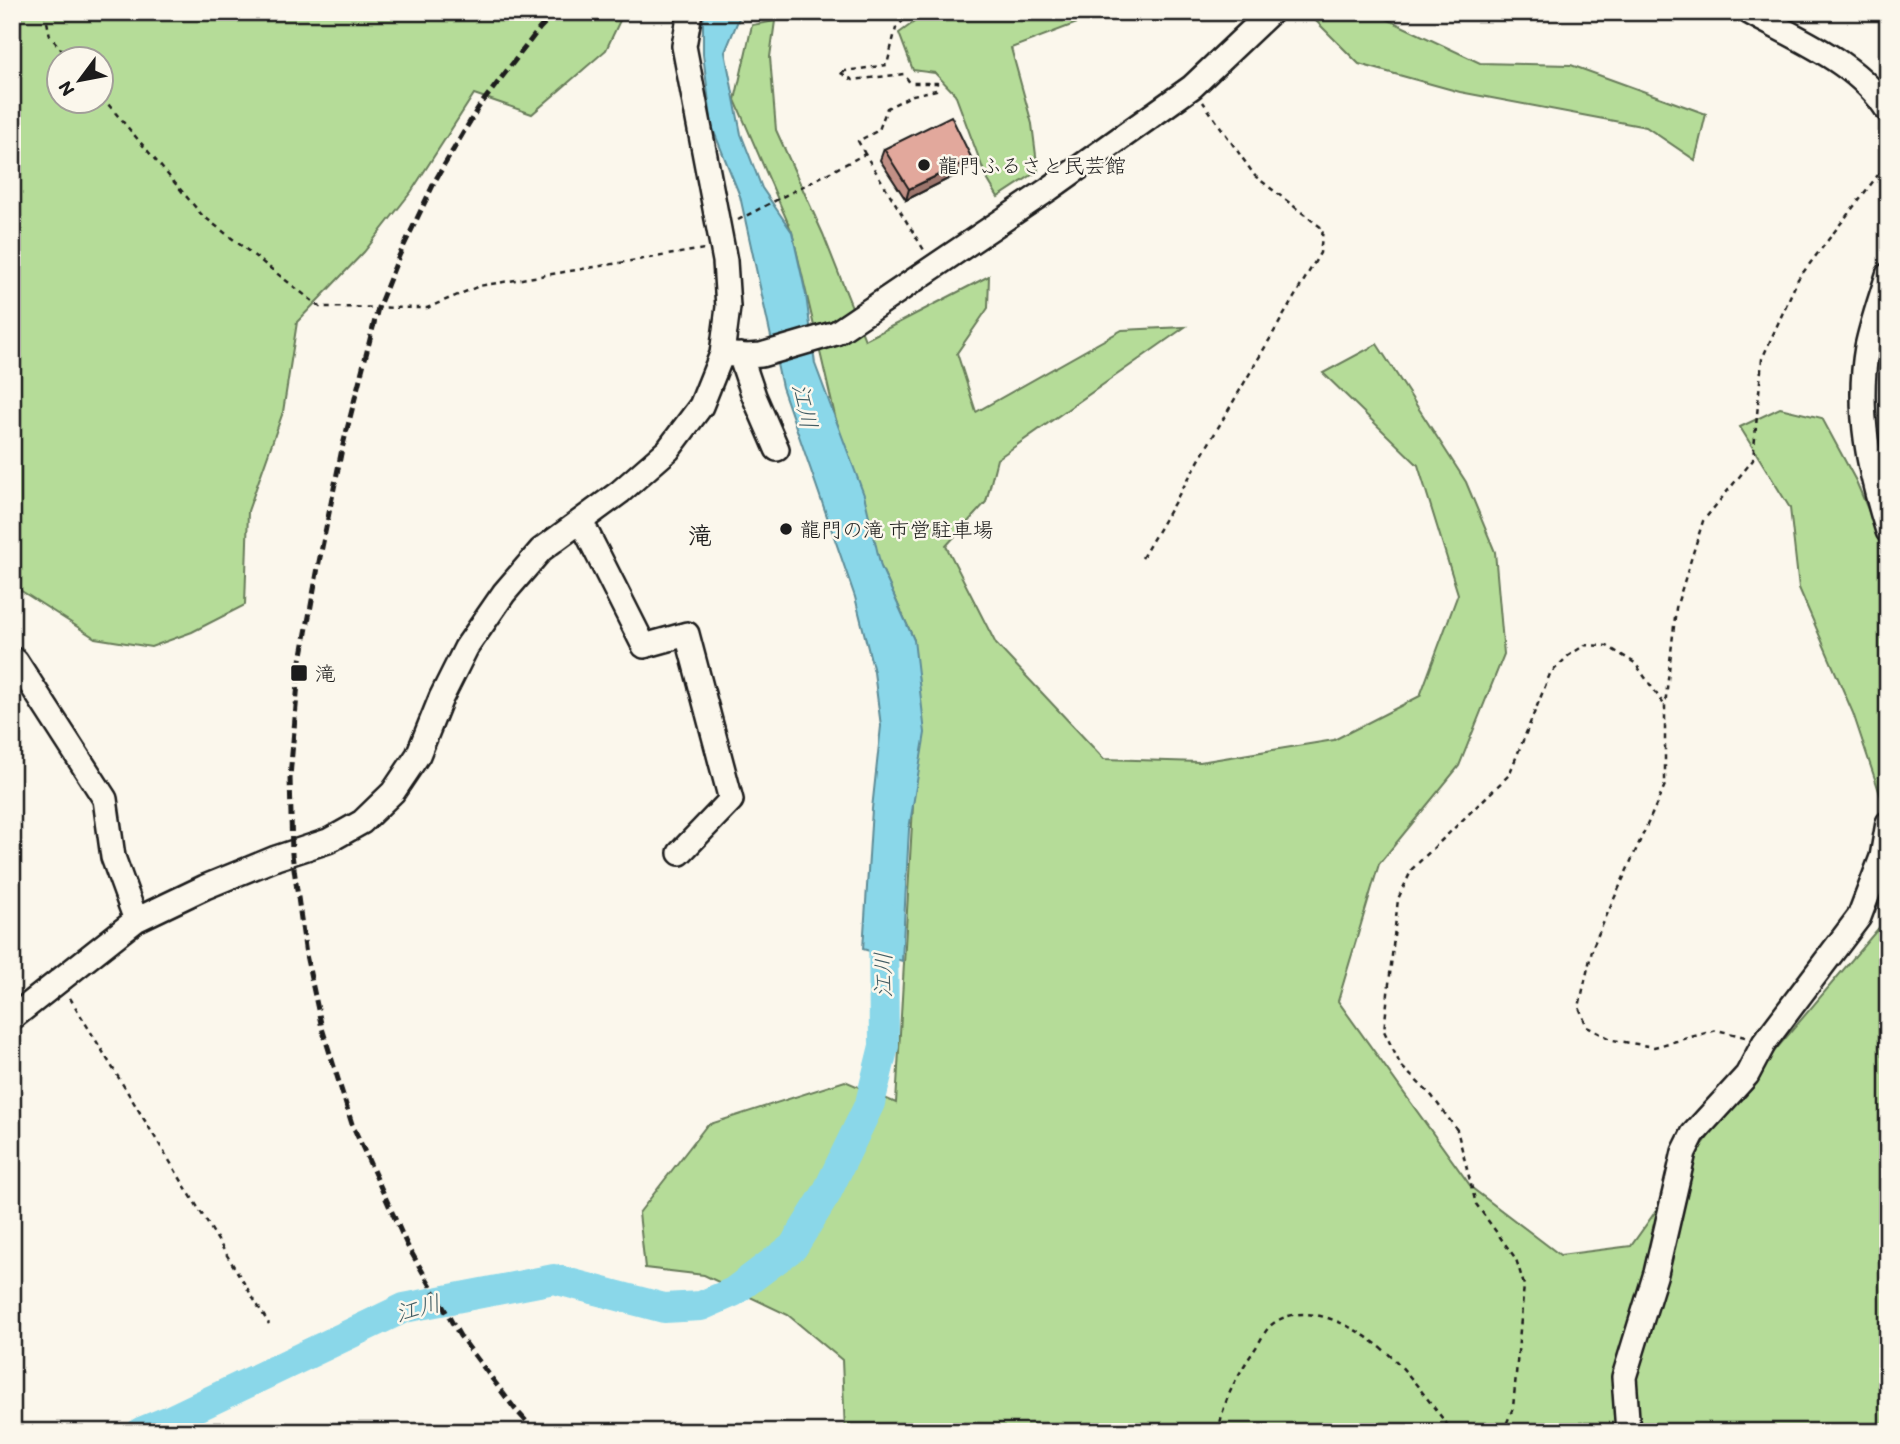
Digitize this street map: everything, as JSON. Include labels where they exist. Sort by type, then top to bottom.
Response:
[{"type":"street","points":[[690,12],[684,46],[723,247],[728,307],[754,396],[777,449]]},
{"type":"street","points":[[12,1017],[136,920],[205,887],[276,858],[328,841],[362,822],[393,792],[418,755],[441,698],[466,648],[504,593],[541,550],[621,492],[667,450],[741,355],[836,333],[1049,189],[1192,87],[1272,12]]},
{"type":"street","points":[[1749,12],[1831,57],[1870,87],[1888,111]]},
{"type":"street","points":[[1888,275],[1867,345],[1862,391],[1870,467],[1888,531]]},
{"type":"street","points":[[581,521],[644,646],[687,634],[731,800],[680,853]]},
{"type":"street","points":[[12,659],[16,661],[105,799],[113,857],[136,920]]},
{"type":"street","points":[[1628,1432],[1624,1377],[1656,1273],[1684,1152],[1693,1134],[1747,1075],[1764,1043],[1859,917],[1882,857],[1888,823]]},
{"type":"path","points":[[45,12],[50,36],[58,46]]},
{"type":"path","points":[[911,12],[896,28],[887,65],[839,72],[853,80],[904,74],[910,83],[937,83],[936,90],[913,95],[887,108],[879,130],[858,141],[933,265]]},
{"type":"path","points":[[1142,558],[1320,253],[1323,229],[1255,176],[1192,87]]},
{"type":"path","points":[[116,114],[202,215],[320,307],[427,309],[479,286],[723,247]]},
{"type":"path","points":[[732,223],[865,154]]},
{"type":"path","points":[[1764,1043],[1717,1030],[1654,1047],[1613,1040],[1587,1027],[1579,1007],[1592,946],[1665,785],[1665,706],[1676,608],[1703,521],[1753,460],[1762,359],[1798,279],[1888,162]]},
{"type":"path","points":[[1503,1432],[1513,1408],[1524,1285],[1516,1259],[1476,1204],[1457,1130],[1432,1096],[1401,1066],[1384,1031],[1398,899],[1412,869],[1509,775],[1549,674],[1568,656],[1585,645],[1607,646],[1635,663],[1665,706]]},
{"type":"path","points":[[58,980],[269,1324]]},
{"type":"path","points":[[1219,1432],[1220,1415],[1238,1374],[1270,1326],[1288,1317],[1304,1314],[1320,1315],[1356,1330],[1395,1360],[1453,1432]]},
{"type":"green space","points":[[12,12],[624,12],[606,50],[532,114],[474,94],[411,192],[364,252],[297,322],[283,412],[248,511],[245,605],[192,632],[151,647],[95,638],[12,585]]},
{"type":"green space","points":[[928,12],[1106,12],[1011,48],[1032,124],[1038,171],[998,197],[986,177],[955,94],[935,73],[913,70],[899,33]]},
{"type":"green space","points":[[1307,12],[1372,12],[1480,63],[1571,65],[1706,114],[1695,160],[1646,127],[1460,92],[1359,64]]},
{"type":"green space","points":[[775,21],[770,57],[776,130],[823,234],[865,340],[989,276],[988,308],[957,353],[976,412],[1122,330],[1185,327],[997,459],[986,502],[946,546],[996,644],[1104,759],[1200,762],[1334,740],[1420,696],[1458,594],[1418,465],[1323,373],[1377,344],[1466,482],[1495,552],[1504,654],[1459,766],[1379,864],[1338,1001],[1472,1188],[1560,1255],[1631,1246],[1740,1092],[1888,917],[1888,1432],[845,1432],[842,1360],[788,1315],[704,1275],[645,1268],[639,1213],[707,1125],[845,1081],[896,1103],[913,806],[914,640],[881,567],[835,416],[792,232],[735,100],[752,25]]},
{"type":"green space","points":[[1780,408],[1822,418],[1856,481],[1888,557],[1888,818],[1853,713],[1799,588],[1790,508],[1740,427]]},
{"type":"water","points":[[706,12],[745,12],[739,18],[725,52],[741,134],[762,188],[792,232],[806,295],[815,364],[864,495],[881,567],[914,640],[925,733],[909,829],[902,961],[863,949],[872,809],[881,726],[874,672],[855,597],[782,387],[740,196],[712,127],[703,54],[703,20]]},
{"type":"building","name":"龍門ふるさと民芸館","points":[[951,116],[972,159],[909,189],[884,149]]},
{"type":"waterway","name":"江川","points":[[141,1432],[404,1308],[554,1279],[664,1308],[701,1306],[733,1292],[793,1247],[826,1194],[870,1103],[884,1046],[883,916]]},
{"type":"railway","points":[[536,1432],[515,1409],[460,1336],[407,1245],[352,1124],[322,1028],[306,955],[292,854],[290,777],[299,671],[319,562],[342,449],[378,308],[399,256],[436,179],[478,108],[540,28],[556,12]]},
{"type":"place","name":"龍門ふるさと民芸館","points":[[924,165]]},
{"type":"place","name":"龍門の滝 市営駐車場","points":[[786,529]]},
{"type":"place","name":"滝","points":[[299,673]]},
{"type":"district","name":"滝","points":[[700,535]]}]
